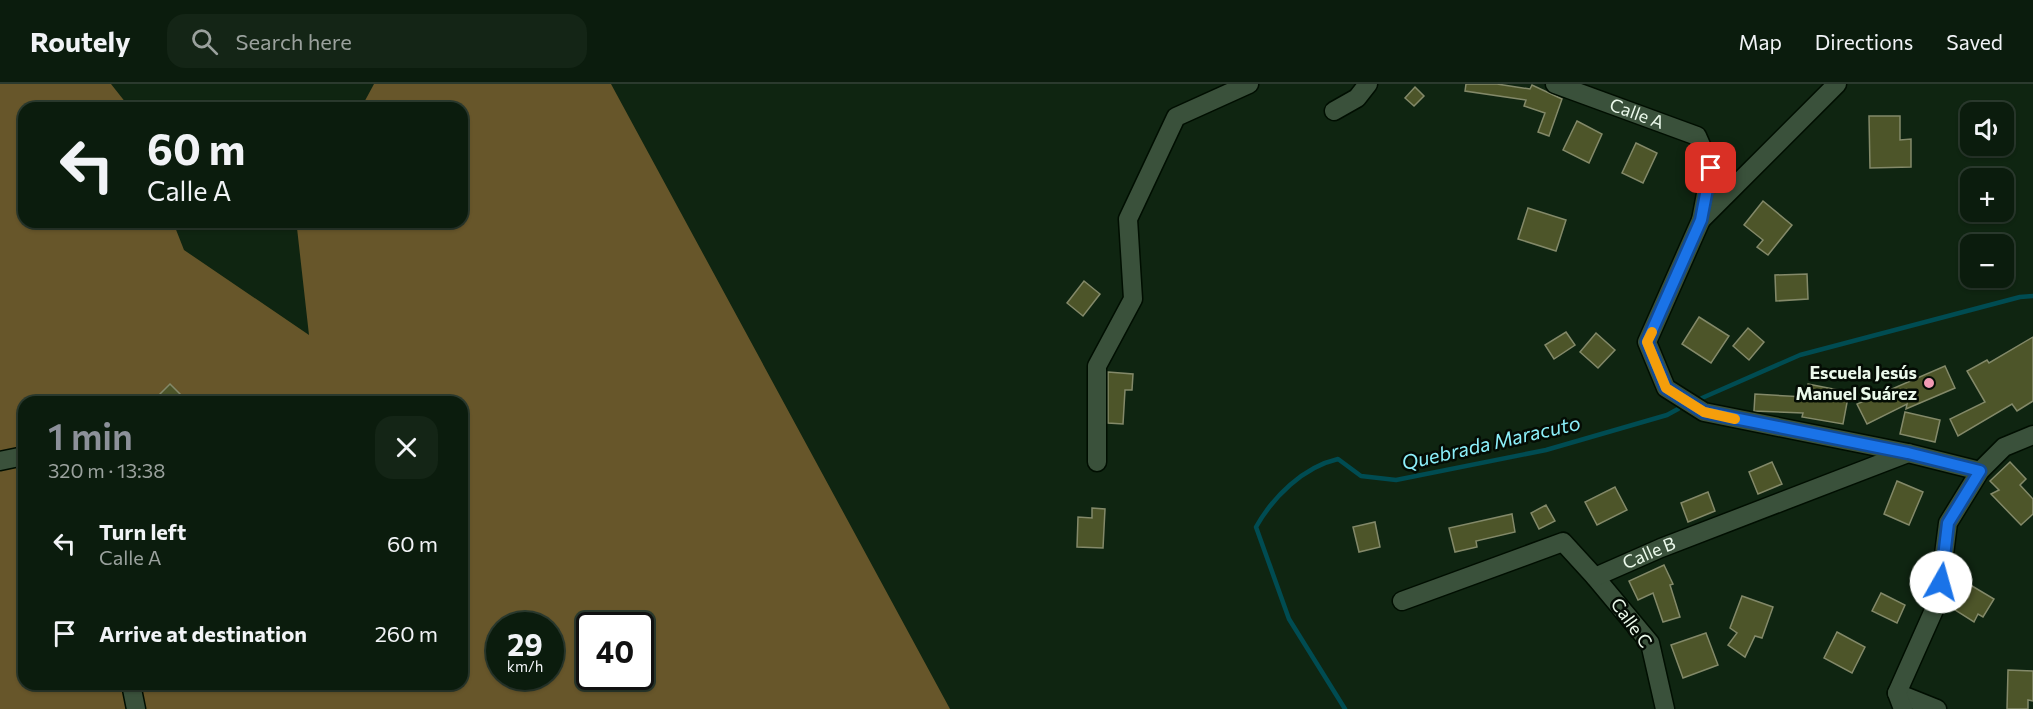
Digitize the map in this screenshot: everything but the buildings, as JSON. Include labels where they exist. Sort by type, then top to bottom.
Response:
[{"type":"street","points":[[1097,462],[1097,366],[1133,299],[1128,219],[1176,117],[1249,84]]},
{"type":"street","points":[[1334,111],[1357,98],[1368,84]]},
{"type":"street","name":"Calle A","points":[[1555,84],[1698,136],[1711,168],[1701,220],[1647,342],[1666,388],[1704,412],[1908,453],[1980,471]]},
{"type":"street","points":[[1701,220],[1837,84]]},
{"type":"street","points":[[1937,709],[1900,701],[1938,602],[1948,523],[1980,471],[2004,447],[2033,435]]},
{"type":"street","name":"Calle B","points":[[1595,577],[1661,548],[1908,453]]},
{"type":"street","points":[[0,461],[18,457]]},
{"type":"street","points":[[1402,601],[1563,542],[1595,577]]},
{"type":"street","name":"Calle C","points":[[1595,577],[1650,643],[1665,709]]},
{"type":"street","points":[[132,690],[136,709]]},
{"type":"shaded area","points":[[0,84],[111,84],[125,102],[18,102],[18,228],[175,228],[184,250],[309,335],[297,228],[468,228],[468,102],[364,102],[374,84],[611,84],[950,709],[0,709]]},
{"type":"waterway","name":"Quebrada Maracuto","points":[[1702,398],[1800,355],[2020,297],[2033,296]]},
{"type":"waterway","name":"Quebrada Maracuto","points":[[1345,709],[1289,619],[1256,527],[1280,494],[1301,476],[1338,459],[1361,476],[1396,480],[1546,450],[1667,415],[1678,409]]},
{"type":"slow traffic","points":[[1652,332],[1647,342],[1666,388],[1704,412],[1735,419]]},
{"type":"place","name":"Escuela Jesús Manuel Suárez","points":[[1929,383]]},
{"type":"route","points":[[1711,168],[1701,220],[1647,342],[1666,388],[1704,412],[1908,453],[1980,471],[1948,523],[1941,582]]}]
